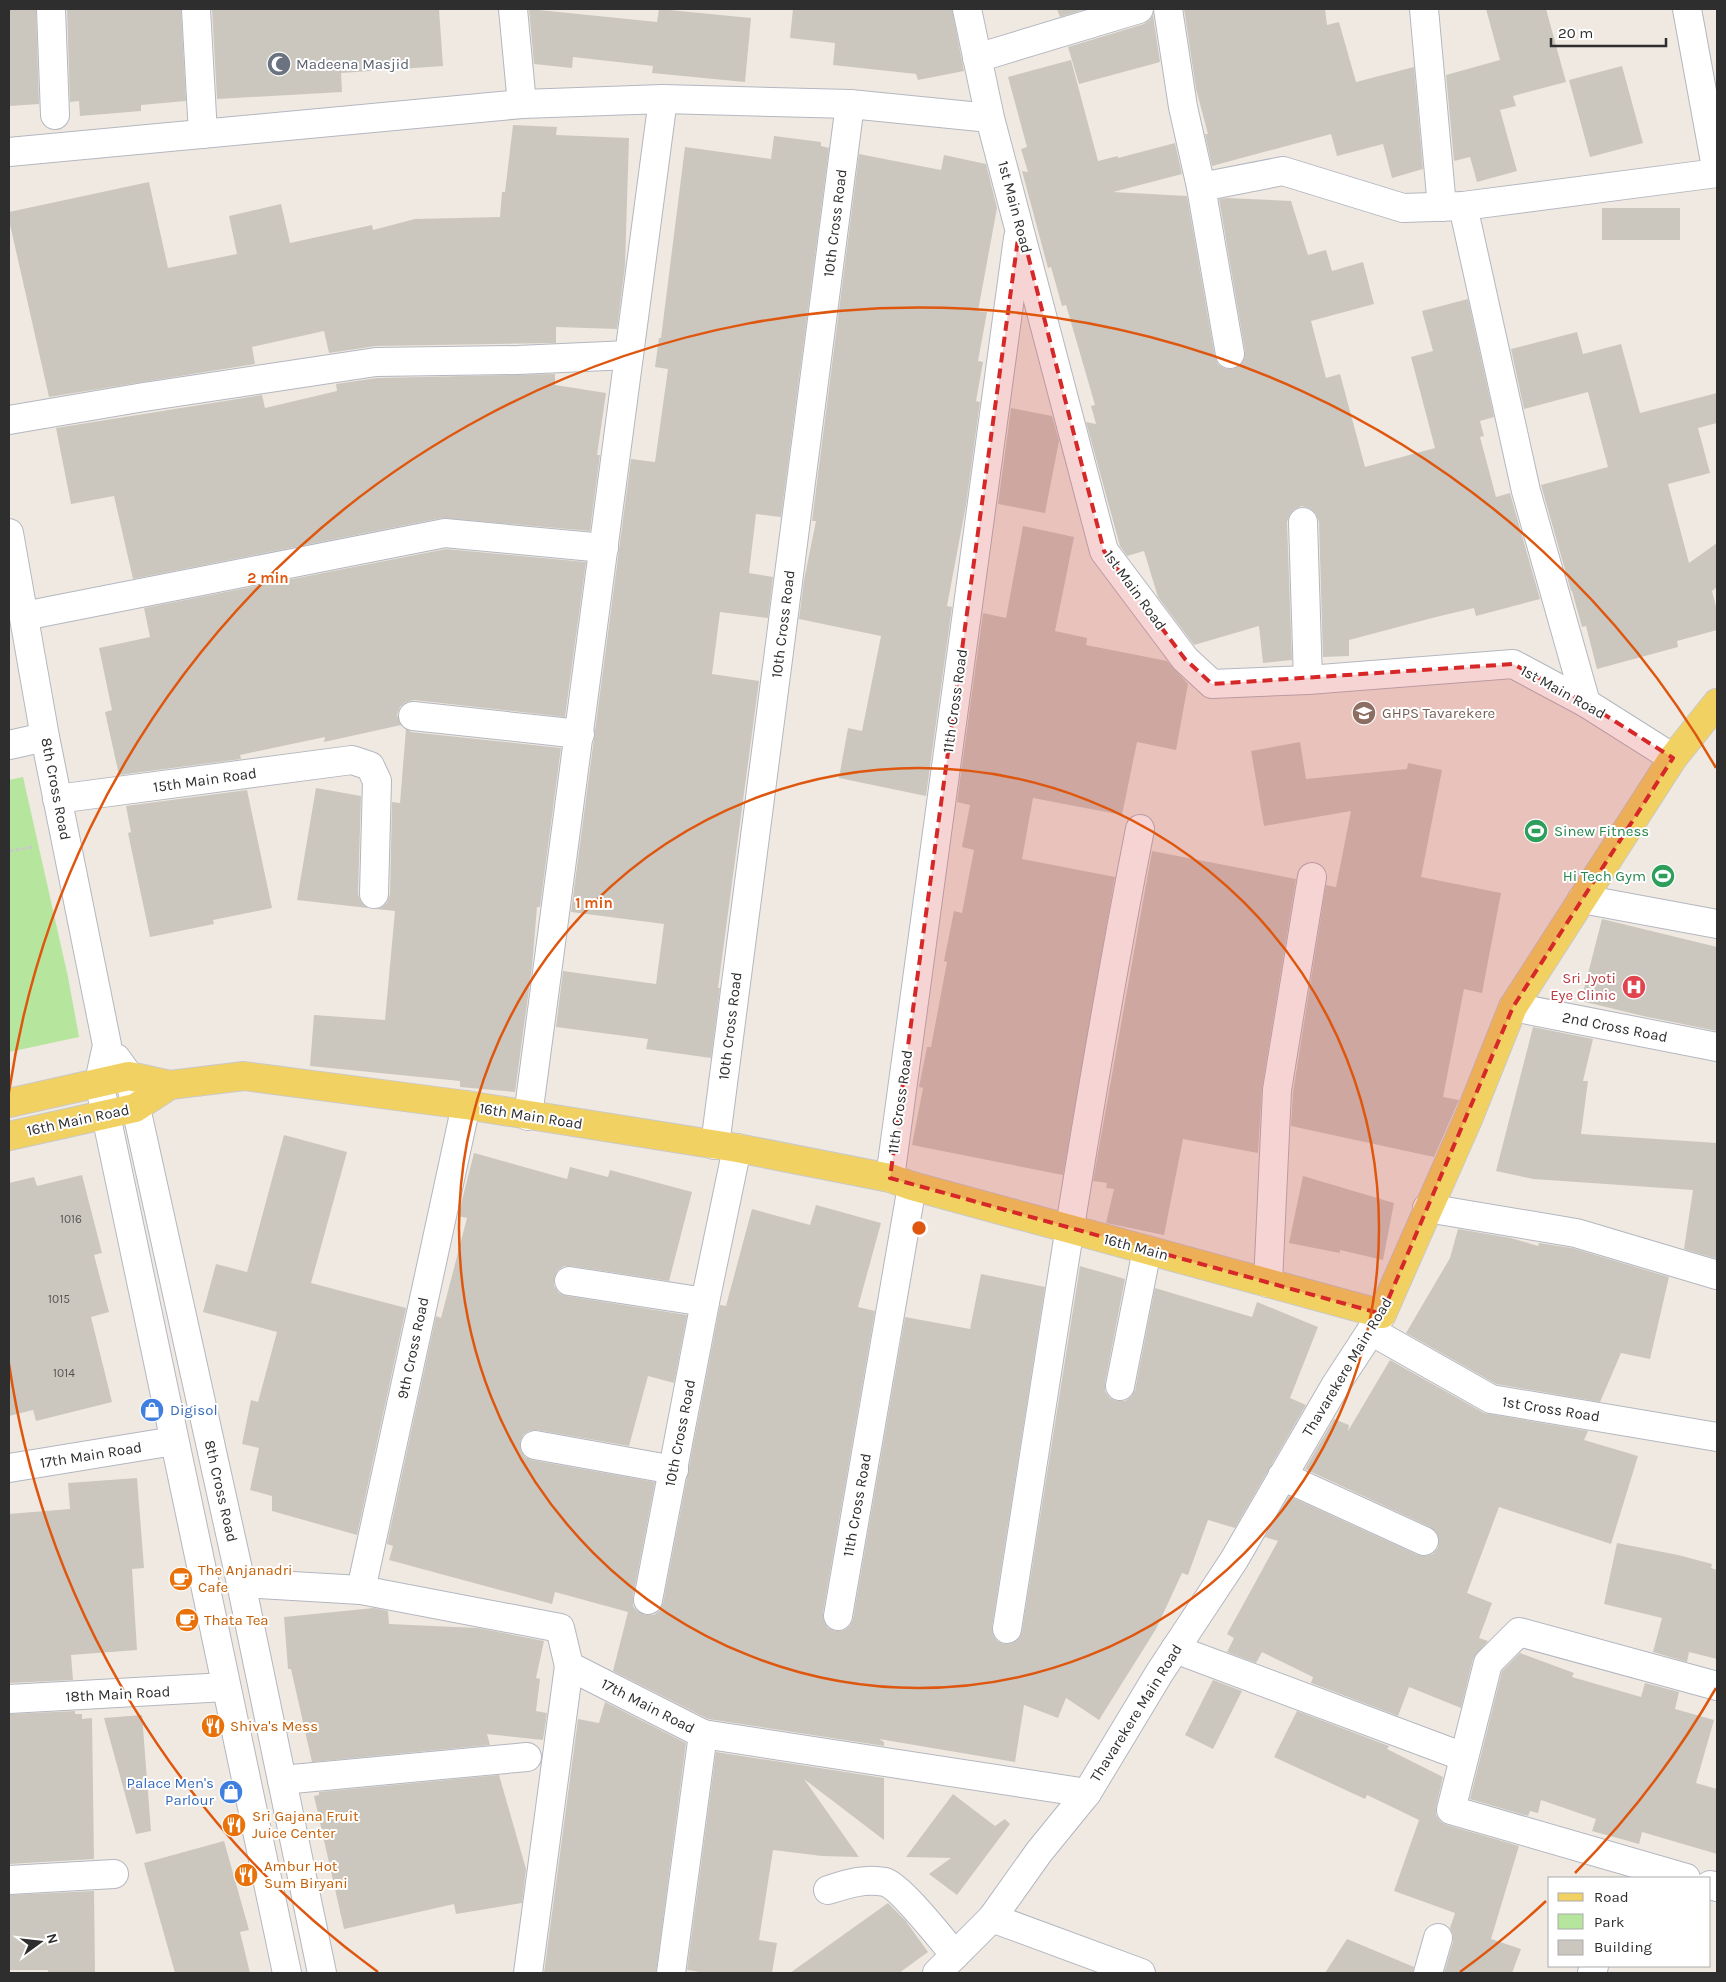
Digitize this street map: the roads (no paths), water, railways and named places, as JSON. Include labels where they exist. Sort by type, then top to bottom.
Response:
[{"type":"main road","name":"Thavarekere Main Road","points":[[1376,1323],[1469,1116],[1513,1007],[1673,758],[1717,703]]},
{"type":"main road","name":"16th Main Road","points":[[9,1103],[129,1076],[170,1085],[244,1076],[466,1106],[726,1147],[901,1182]]},
{"type":"main road","name":"16th Main Road","points":[[9,1136],[135,1108],[170,1085]]},
{"type":"main road","name":"16th Main","points":[[901,1182],[1268,1283],[1376,1323]]},
{"type":"street","points":[[51,9],[55,115]]},
{"type":"street","points":[[196,9],[203,134]]},
{"type":"street","points":[[513,9],[522,104]]},
{"type":"street","name":"1st Main Road","points":[[967,9],[990,118],[1020,224],[1104,550],[1185,659],[1212,684],[1308,680],[1513,664],[1586,703],[1673,758]]},
{"type":"street","points":[[977,58],[1139,9]]},
{"type":"street","points":[[1168,9],[1183,107],[1200,187],[1230,354]]},
{"type":"street","points":[[1424,9],[1453,206],[1526,491],[1586,703]]},
{"type":"street","points":[[1200,187],[1283,171],[1403,208],[1453,206],[1717,173],[1687,9]]},
{"type":"street","points":[[9,152],[522,104],[663,99],[850,104],[990,118]]},
{"type":"street","points":[[528,1116],[663,99]]},
{"type":"street","name":"10th Cross Road","points":[[648,1600],[705,1302],[726,1147],[850,104]]},
{"type":"street","name":"11th Cross Road","points":[[838,1616],[901,1182],[1020,224]]},
{"type":"street","points":[[9,420],[144,397],[376,362],[518,360],[629,355]]},
{"type":"street","points":[[1303,522],[1308,680]]},
{"type":"street","name":"8th Cross Road","points":[[9,533],[57,800],[107,1045],[99,1082],[287,1973]]},
{"type":"street","points":[[24,616],[445,533],[604,548]]},
{"type":"street","points":[[414,716],[580,734]]},
{"type":"street","points":[[9,745],[45,737]]},
{"type":"street","name":"15th Main Road","points":[[57,800],[352,760],[370,766],[378,781],[374,894]]},
{"type":"street","points":[[1007,1629],[1070,1229],[1120,930],[1140,828]]},
{"type":"street","points":[[1268,1283],[1277,1090],[1312,877]]},
{"type":"street","points":[[1582,899],[1717,924]]},
{"type":"street","name":"2nd Cross Road","points":[[1513,1007],[1717,1047]]},
{"type":"street","name":"8th Cross Road","points":[[107,1045],[129,1076],[241,1583],[322,1973]]},
{"type":"street","name":"9th Cross Road","points":[[361,1590],[466,1106]]},
{"type":"street","points":[[1428,1208],[1576,1233],[1717,1275]]},
{"type":"street","points":[[1120,1386],[1147,1250]]},
{"type":"street","points":[[569,1281],[705,1302]]},
{"type":"street","name":"1st Cross Road","points":[[1376,1323],[1491,1399],[1717,1437]]},
{"type":"street","name":"Thavarekere Main Road","points":[[946,1964],[992,1918],[1039,1852],[1087,1793],[1175,1649],[1234,1560],[1335,1386],[1376,1323]]},
{"type":"street","name":"17th Main Road","points":[[9,1468],[174,1441]]},
{"type":"street","points":[[535,1445],[674,1470]]},
{"type":"street","points":[[1282,1476],[1424,1542]]},
{"type":"street","points":[[241,1583],[361,1590],[560,1628],[569,1666],[528,1973]]},
{"type":"street","points":[[1683,1877],[1451,1810],[1488,1663],[1519,1632],[1717,1686]]},
{"type":"street","points":[[1175,1649],[1464,1757]]},
{"type":"street","name":"17th Main Road","points":[[569,1666],[703,1734],[1087,1793]]},
{"type":"street","name":"18th Main Road","points":[[9,1700],[226,1687]]},
{"type":"street","points":[[671,1973],[703,1734]]},
{"type":"street","points":[[282,1780],[527,1757]]},
{"type":"street","points":[[9,1880],[114,1874]]},
{"type":"street","points":[[828,1890],[855,1881],[887,1882],[900,1892],[946,1964]]},
{"type":"street","points":[[992,1918],[1141,1973]]},
{"type":"street","points":[[1428,1973],[1438,1938]]},
{"type":"place","name":"Madeena Masjid","points":[[279,64]]},
{"type":"place","name":"GHPS Tavarekere","points":[[1364,713]]},
{"type":"place","name":"Sinew Fitness","points":[[1536,831]]},
{"type":"place","name":"Hi Tech Gym","points":[[1663,876]]},
{"type":"place","name":"Sri Jyoti Eye Clinic","points":[[1634,987]]},
{"type":"place","name":"Digisol","points":[[152,1410]]},
{"type":"place","name":"The Anjanadri Cafe","points":[[181,1579]]},
{"type":"place","name":"Thata Tea","points":[[187,1620]]},
{"type":"place","name":"Shiva's Mess","points":[[213,1726]]},
{"type":"place","name":"Palace Men's Parlour","points":[[231,1792]]},
{"type":"place","name":"Sri Gajana Fruit Juice Center","points":[[234,1825]]},
{"type":"place","name":"Ambur Hot Sum Biryani","points":[[246,1875]]}]
